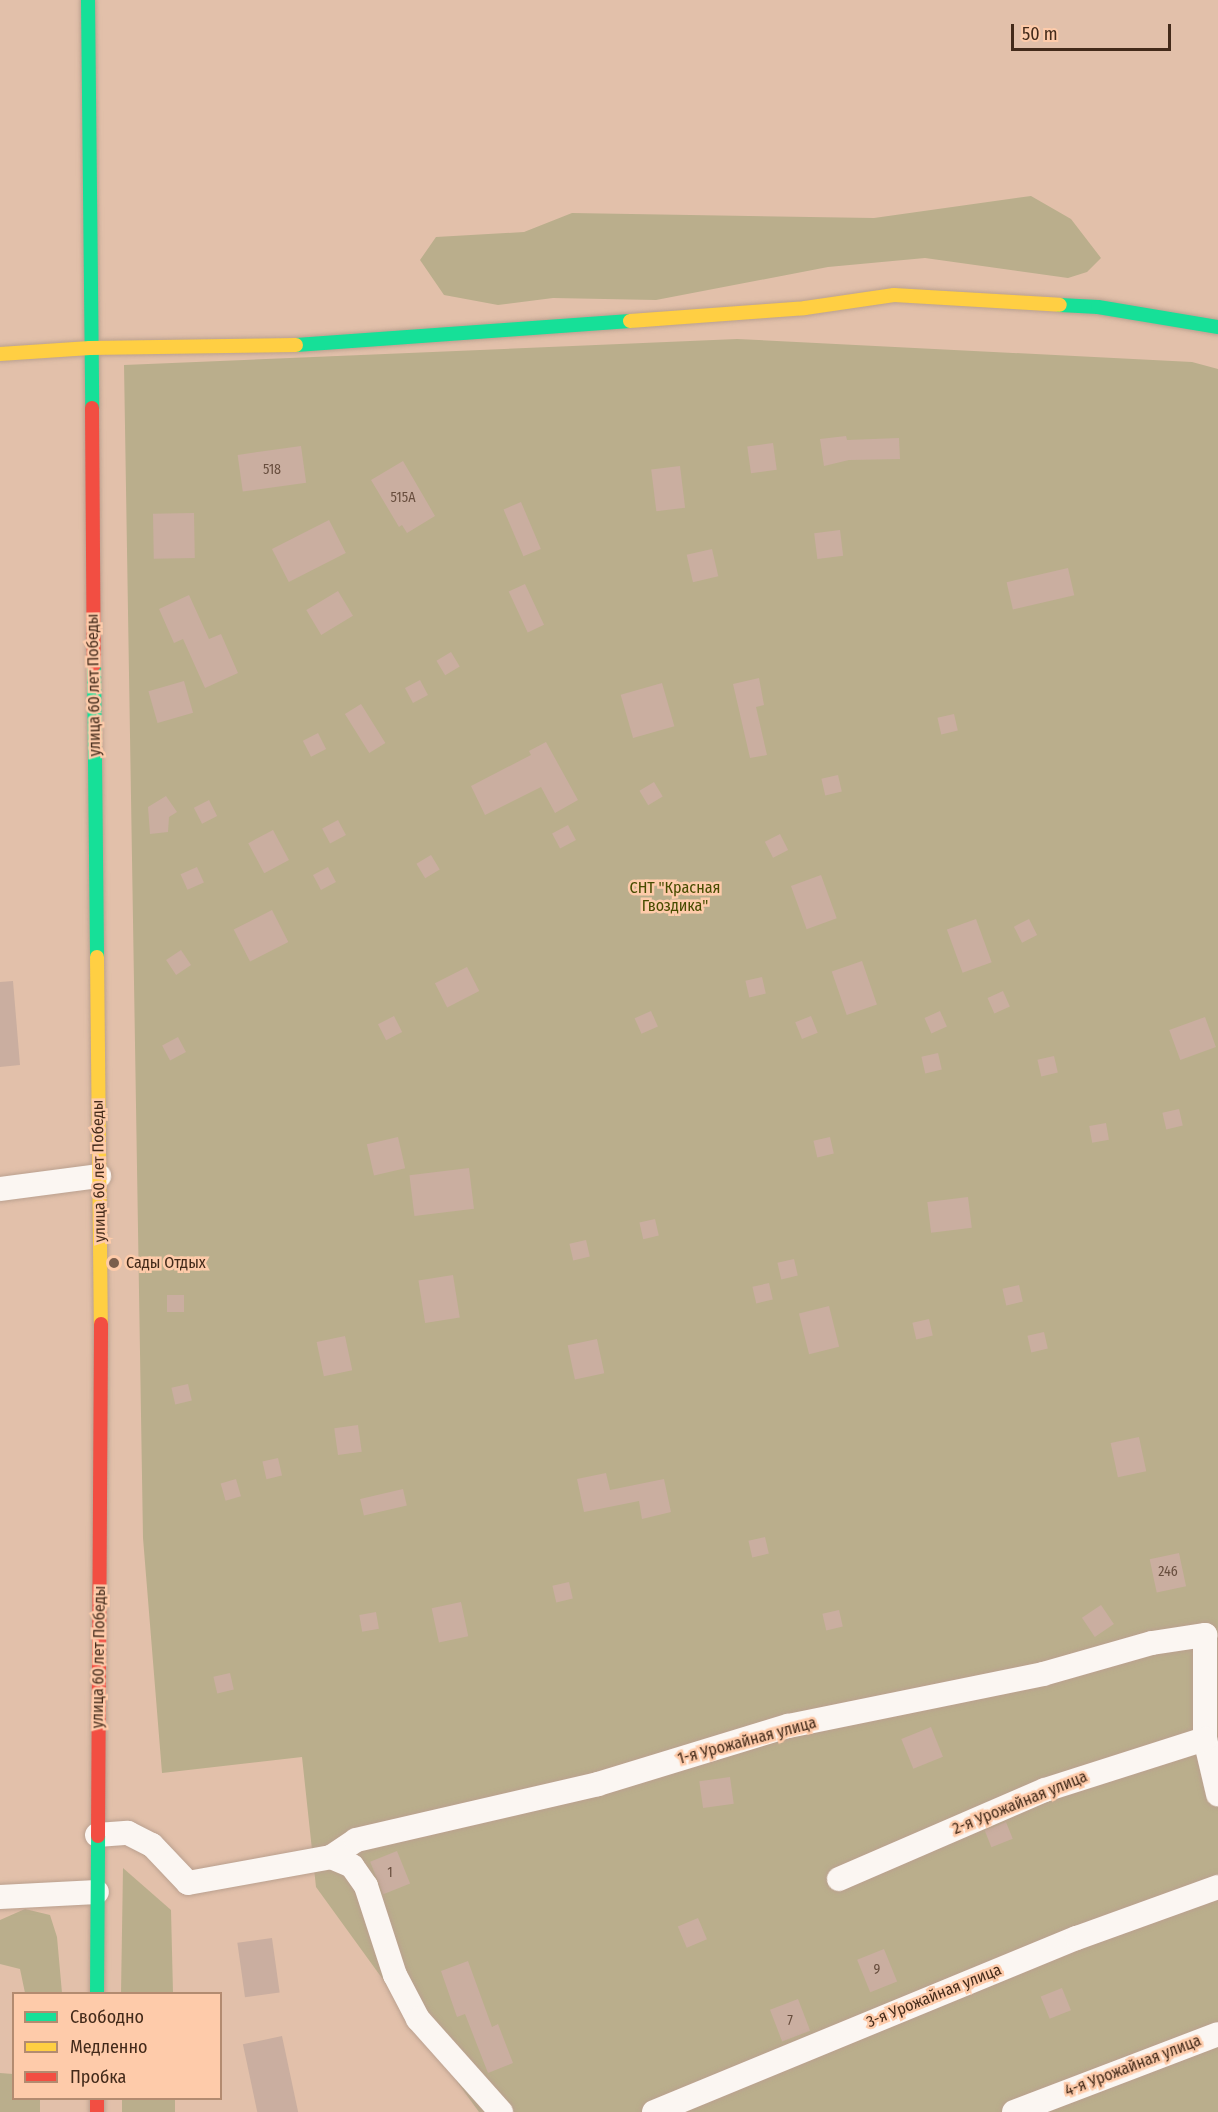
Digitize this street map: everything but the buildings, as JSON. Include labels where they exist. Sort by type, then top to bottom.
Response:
[{"type":"street","name":"улица 60 лет Победы","points":[[88,0],[99,1176],[97,1992]]},
{"type":"street","points":[[0,354],[90,348],[304,344],[805,308],[894,295],[1098,307],[1218,327]]},
{"type":"street","points":[[0,1189],[99,1176]]},
{"type":"street","name":"1-я Урожайная улица","points":[[331,1857],[356,1840],[598,1784],[788,1726],[1043,1674],[1152,1643],[1205,1635],[1205,1738]]},
{"type":"street","points":[[1205,1738],[1218,1794]]},
{"type":"street","name":"2-я Урожайная улица","points":[[839,1879],[1045,1790],[1205,1738]]},
{"type":"street","points":[[97,1835],[128,1833],[152,1845],[188,1883],[331,1857],[352,1866],[366,1886],[395,1974],[418,2019],[501,2112]]},
{"type":"street","name":"3-я Урожайная улица","points":[[654,2112],[1077,1938],[1218,1887]]},
{"type":"street","points":[[0,1897],[97,1892]]},
{"type":"street","name":"4-я Урожайная улица","points":[[1014,2112],[1218,2034]]},
{"type":"green space","points":[[1031,196],[1071,219],[1101,258],[1087,272],[1068,278],[925,258],[828,267],[656,300],[553,298],[498,305],[444,295],[420,260],[436,237],[524,232],[572,213],[874,218]]},
{"type":"green space","name":"СНТ \"Красная Гвоздика\"","points":[[737,339],[1192,362],[1218,369],[1218,2112],[479,2112],[316,1887],[302,1757],[162,1773],[143,1538],[124,365]]},
{"type":"green space","points":[[123,1868],[171,1910],[173,1992],[121,1992]]},
{"type":"green space","points":[[25,1909],[50,1915],[57,1937],[62,1992],[25,1992],[20,1969],[0,1964],[0,1920]]},
{"type":"green space","points":[[0,2073],[12,2074],[12,2100],[40,2100],[40,2112],[0,2112]]},
{"type":"green space","points":[[122,2100],[175,2100],[175,2112],[122,2112]]},
{"type":"traffic: fast","points":[[88,0],[92,408]]},
{"type":"traffic: fast","points":[[1060,305],[1098,307],[1218,327]]},
{"type":"traffic: fast","points":[[296,345],[630,321]]},
{"type":"traffic: fast","points":[[94,665],[97,957]]},
{"type":"traffic: fast","points":[[97,1992],[98,1836]]},
{"type":"traffic: slow","points":[[630,321],[805,308],[894,295],[1060,305]]},
{"type":"traffic: slow","points":[[0,354],[90,348],[296,345]]},
{"type":"traffic: slow","points":[[97,957],[101,1324]]},
{"type":"traffic: jam","points":[[92,408],[94,665]]},
{"type":"traffic: jam","points":[[98,1836],[101,1324]]},
{"type":"traffic: jam","points":[[97,2100],[97,2112]]},
{"type":"place","name":"Сады Отдых","points":[[114,1263]]}]
